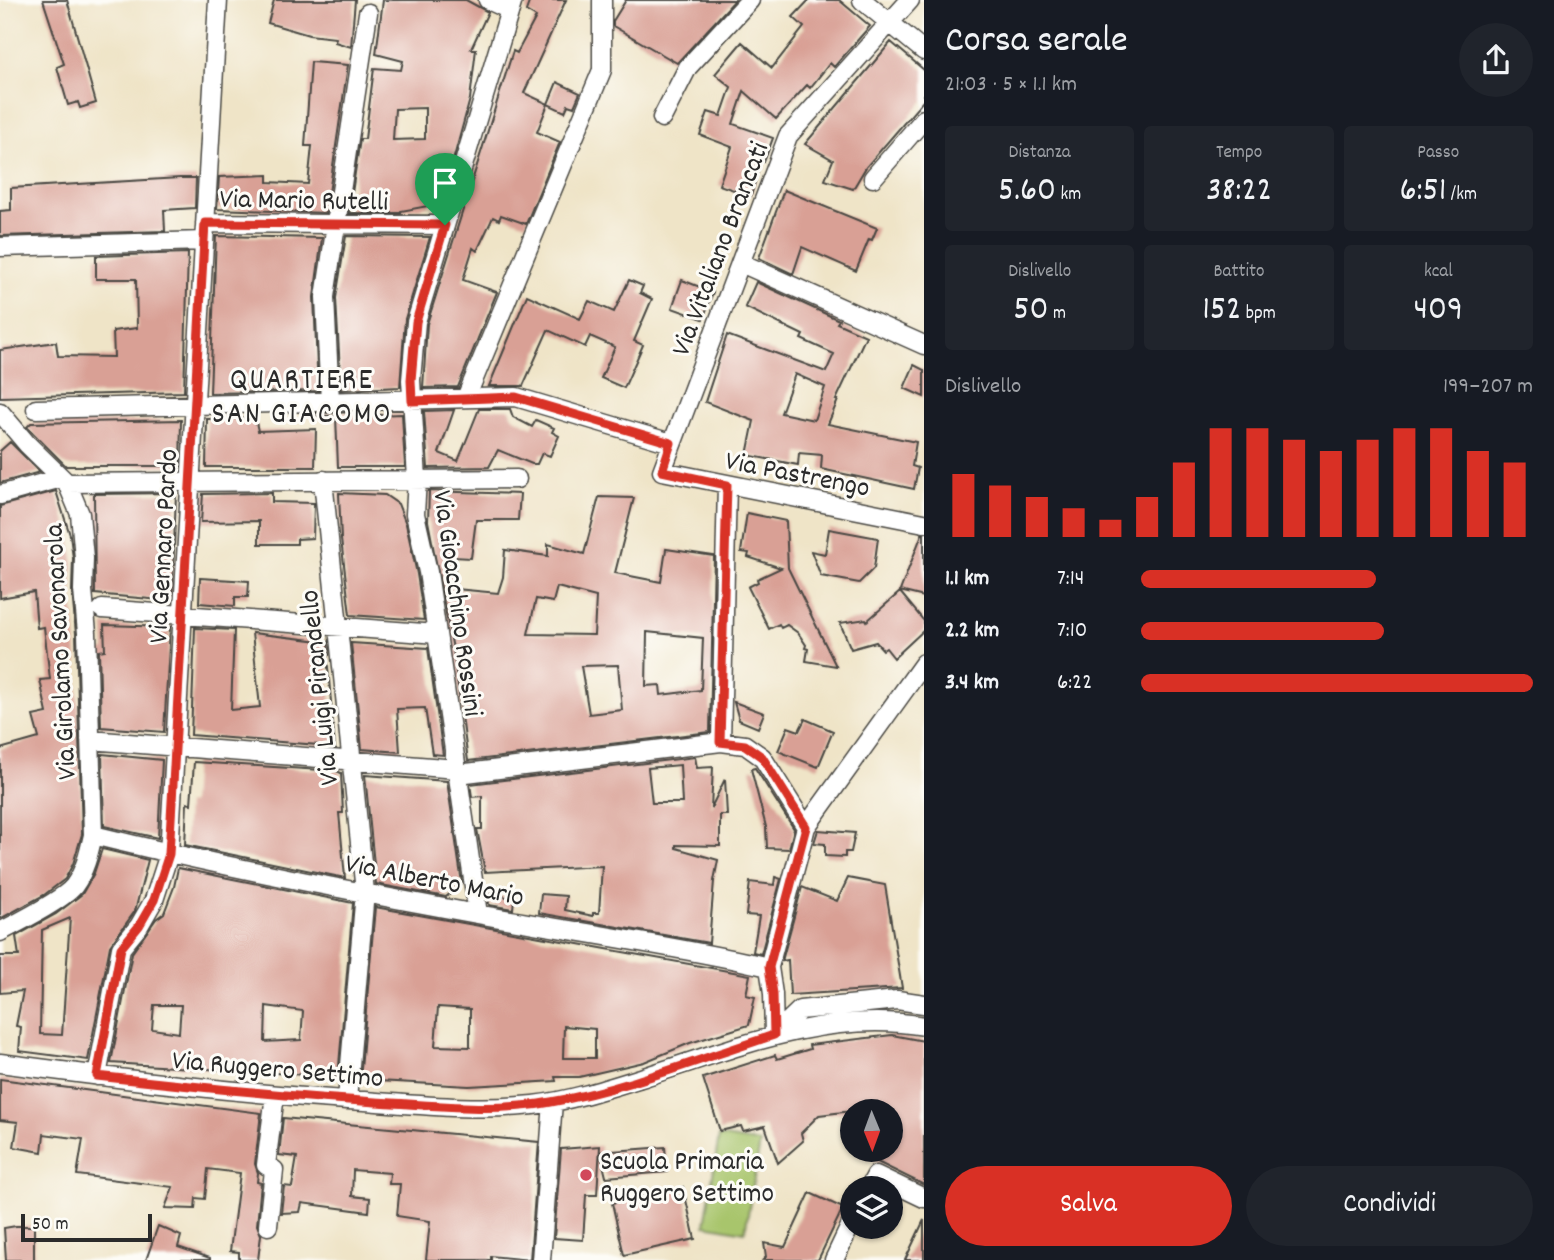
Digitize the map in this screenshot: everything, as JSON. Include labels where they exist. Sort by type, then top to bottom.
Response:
[{"type":"street","name":"Via Gennaro Pardo","points":[[97,1076],[121,948],[139,926],[154,900],[169,854],[218,0]]},
{"type":"street","points":[[488,0],[511,5],[416,322],[412,401],[417,480],[517,479]]},
{"type":"street","points":[[466,398],[601,70],[602,0]]},
{"type":"street","points":[[662,118],[688,68],[750,0]]},
{"type":"street","points":[[862,0],[924,51]]},
{"type":"street","name":"Via Vitaliano Brancati","points":[[662,471],[788,136],[910,0]]},
{"type":"street","points":[[330,402],[325,297],[368,13]]},
{"type":"street","points":[[873,178],[924,119]]},
{"type":"street","name":"Via Mario Rutelli","points":[[0,247],[205,232],[336,226],[445,225]]},
{"type":"street","points":[[741,263],[924,345]]},
{"type":"street","points":[[36,409],[516,397],[671,443]]},
{"type":"street","name":"Via Girolamo Savonarola","points":[[0,412],[27,444],[64,480],[80,514],[84,558],[93,835],[87,862],[73,888],[0,932]]},
{"type":"street","name":"Via Pastrengo","points":[[662,471],[924,523]]},
{"type":"street","name":"Via Gioacchino Rossini","points":[[0,495],[64,480],[417,480],[415,514],[437,634],[478,914]]},
{"type":"street","name":"Via Luigi Pirandello","points":[[323,480],[365,892],[348,1100]]},
{"type":"street","points":[[720,742],[727,485]]},
{"type":"street","points":[[102,609],[437,634]]},
{"type":"street","points":[[774,1035],[769,967],[806,827],[924,663]]},
{"type":"street","points":[[90,740],[457,772],[720,742],[745,745],[762,757],[806,827]]},
{"type":"street","name":"Via Alberto Mario","points":[[93,835],[169,854],[478,914],[698,951],[769,967]]},
{"type":"street","points":[[774,1035],[800,1010],[897,1000],[924,1004]]},
{"type":"street","name":"Via Ruggero Settimo","points":[[0,1063],[275,1095],[455,1107],[530,1105],[613,1087],[774,1035],[807,1027],[894,1021],[924,1026]]},
{"type":"street","points":[[268,1226],[274,1170],[267,1165],[275,1095]]},
{"type":"street","points":[[541,1260],[553,1102]]},
{"type":"street","points":[[903,1191],[924,1198]]},
{"type":"street","points":[[834,1260],[844,1239]]},
{"type":"green space","points":[[719,1136],[760,1143],[745,1232],[705,1225]]},
{"type":"building","points":[[43,0],[67,0],[96,103],[80,108],[78,102],[68,105],[57,67],[64,64]]},
{"type":"building","points":[[274,0],[355,0],[351,47],[335,42],[336,38],[309,35],[268,23]]},
{"type":"building","points":[[383,0],[466,0],[488,12],[471,49],[476,49],[470,99],[451,168],[436,169],[440,201],[401,213],[349,213],[360,139],[365,139],[374,68],[401,70],[403,61],[376,54]],"holes":[[[425,108],[425,139],[393,140],[395,109]]]},
{"type":"building","points":[[530,0],[566,0],[524,93],[548,104],[537,132],[560,142],[526,224],[501,215],[499,220],[493,217],[477,251],[473,248],[463,280],[497,292],[458,387],[423,388],[427,324],[513,51],[517,53],[536,17],[526,11]]},
{"type":"building","points":[[626,0],[735,0],[677,63],[613,26],[613,21]]},
{"type":"building","points":[[809,0],[839,0],[870,26],[834,67],[830,63],[810,88],[807,85],[776,119],[744,91],[733,124],[773,138],[764,162],[761,161],[751,196],[719,185],[732,147],[700,135],[708,112],[721,116],[731,87],[715,74],[742,42],[772,68],[804,27],[793,17]]},
{"type":"building","points":[[891,42],[924,70],[924,100],[866,167],[853,189],[825,180],[833,160],[805,144]]},
{"type":"building","points":[[311,62],[348,65],[326,213],[217,209],[219,177],[268,175],[268,182],[308,184],[312,146],[305,146]]},
{"type":"building","points":[[557,82],[580,93],[574,107],[568,105],[565,112],[548,104]]},
{"type":"building","points":[[196,178],[195,208],[164,210],[165,231],[0,236],[0,211],[11,210],[11,188]]},
{"type":"building","points":[[784,190],[877,228],[872,240],[869,239],[856,271],[802,247],[793,274],[759,258]]},
{"type":"building","points":[[216,236],[322,238],[314,297],[318,391],[210,393]]},
{"type":"building","points":[[346,236],[430,237],[405,319],[400,387],[341,390],[336,298]]},
{"type":"building","points":[[188,253],[184,392],[0,397],[0,350],[56,342],[58,356],[114,357],[113,331],[137,328],[136,279],[96,279],[96,256]]},
{"type":"building","points":[[629,280],[643,286],[640,293],[652,299],[634,341],[643,345],[624,388],[601,378],[615,347],[590,336],[585,347],[548,330],[523,386],[489,386],[527,295],[580,319],[589,301],[614,312]]},
{"type":"building","points":[[682,280],[713,292],[703,319],[672,308]]},
{"type":"building","points":[[756,282],[839,320],[837,323],[866,336],[836,400],[828,424],[916,442],[912,466],[918,468],[914,489],[821,469],[822,455],[799,453],[798,465],[747,455],[754,421],[705,402],[727,335],[826,372],[834,354],[801,339],[803,335],[745,307]],"holes":[[[795,374],[825,387],[814,420],[781,413]]]},
{"type":"building","points":[[914,365],[924,370],[924,397],[904,388]]},
{"type":"building","points":[[479,409],[510,409],[513,417],[532,427],[536,420],[554,428],[552,432],[559,436],[550,456],[542,453],[537,464],[532,464],[498,450],[489,467],[428,468],[424,411],[454,410],[439,453],[458,461]]},
{"type":"building","points":[[377,412],[377,415],[402,414],[405,467],[338,467],[336,416],[316,416],[315,413]]},
{"type":"building","points":[[255,418],[258,431],[316,429],[315,467],[206,467],[207,419]]},
{"type":"building","points":[[181,420],[180,466],[66,466],[27,427],[31,423]]},
{"type":"building","points":[[10,442],[40,472],[0,483],[0,451]]},
{"type":"building","points":[[56,491],[70,535],[73,558],[82,834],[73,864],[65,879],[44,895],[0,919],[0,749],[39,738],[33,716],[47,713],[40,680],[50,679],[44,627],[37,628],[34,592],[0,598],[0,506]]},
{"type":"building","points":[[429,491],[520,494],[518,520],[476,520],[471,558],[454,557],[456,589],[498,593],[503,577],[505,550],[548,556],[548,544],[584,554],[599,497],[634,498],[615,573],[661,582],[666,549],[714,556],[710,732],[468,761],[453,649],[428,521]],"holes":[[[557,587],[596,597],[594,635],[528,634],[536,599],[553,602]],[[647,632],[703,638],[701,690],[661,695],[660,685],[646,686]],[[618,665],[622,710],[589,714],[581,666]]]},
{"type":"building","points":[[176,493],[172,601],[95,594],[94,494]]},
{"type":"building","points":[[272,493],[272,502],[314,503],[313,538],[297,539],[297,544],[259,544],[259,521],[201,522],[203,494]]},
{"type":"building","points":[[339,493],[385,495],[398,504],[406,524],[424,620],[350,615],[341,539]]},
{"type":"building","points":[[747,513],[786,521],[788,568],[836,666],[806,661],[806,645],[798,633],[787,625],[781,628],[779,624],[769,629],[748,587],[758,582],[757,579],[781,568],[741,552]]},
{"type":"building","points":[[829,529],[878,538],[874,568],[859,583],[821,576],[811,551],[825,554]]},
{"type":"building","points":[[924,534],[924,597],[900,591]]},
{"type":"building","points":[[200,578],[249,581],[248,597],[235,597],[235,606],[199,603]]},
{"type":"building","points":[[900,592],[924,621],[924,630],[894,658],[886,648],[883,650],[876,642],[851,649],[840,623],[867,621]]},
{"type":"building","points":[[104,625],[170,627],[164,732],[101,727],[99,651],[105,650]]},
{"type":"building","points":[[195,628],[234,630],[231,710],[260,707],[252,633],[328,642],[335,748],[191,735]]},
{"type":"building","points":[[351,643],[428,648],[443,755],[432,754],[425,708],[397,709],[400,752],[362,749]]},
{"type":"building","points":[[734,702],[764,713],[758,728],[739,720]]},
{"type":"building","points":[[805,719],[833,731],[818,767],[778,751],[788,727],[799,731]]},
{"type":"building","points":[[102,754],[162,760],[158,838],[104,826]]},
{"type":"building","points":[[695,757],[697,768],[713,767],[711,808],[725,779],[727,815],[720,815],[720,846],[676,845],[676,848],[718,860],[709,943],[539,913],[541,894],[566,896],[565,910],[593,916],[593,913],[599,913],[602,866],[485,872],[477,829],[482,829],[482,796],[472,797],[470,784]],"holes":[[[680,765],[682,803],[652,803],[648,768]]]},
{"type":"building","points":[[194,762],[341,773],[343,813],[339,813],[345,878],[185,845],[187,803],[191,804]]},
{"type":"building","points":[[755,768],[794,829],[789,849],[767,848],[766,827],[751,769]]},
{"type":"building","points":[[365,775],[447,781],[462,883],[446,897],[376,884]]},
{"type":"building","points":[[818,830],[855,833],[851,852],[845,852],[845,857],[825,856],[825,844],[814,843]]},
{"type":"building","points":[[102,849],[148,860],[135,911],[110,946],[88,1060],[19,1051],[21,1027],[16,1026],[23,991],[0,993],[0,956],[19,956],[16,936],[56,914],[82,894],[94,873]],"holes":[[[70,918],[62,1035],[40,1034],[42,930]]]},
{"type":"building","points":[[178,868],[353,903],[338,1077],[111,1063],[132,953],[156,919],[164,913]],"holes":[[[154,1005],[181,1005],[179,1033],[152,1029]],[[266,1006],[303,1011],[301,1040],[265,1042]]]},
{"type":"building","points":[[775,877],[781,879],[761,954],[753,952],[759,916],[746,915],[750,882],[774,885]]},
{"type":"building","points":[[848,878],[885,885],[902,988],[790,995],[788,960],[782,961],[802,887],[837,901]]},
{"type":"building","points":[[488,894],[514,898],[513,909],[489,905]]},
{"type":"building","points":[[375,907],[750,975],[746,995],[755,997],[749,1025],[690,1043],[644,1062],[579,1077],[555,1077],[556,1081],[469,1086],[360,1080]],"holes":[[[438,1007],[470,1009],[470,1047],[435,1046]],[[564,1026],[595,1029],[595,1058],[563,1058]]]},
{"type":"building","points":[[892,1035],[924,1041],[924,1185],[877,1162],[903,1162],[903,1099],[840,1099],[840,1112],[819,1115],[801,1133],[803,1141],[778,1163],[765,1126],[743,1131],[741,1126],[720,1131],[703,1078],[775,1055],[777,1059],[810,1049],[809,1045]]},
{"type":"building","points":[[0,1079],[261,1113],[255,1164],[257,1182],[261,1183],[257,1225],[261,1235],[258,1260],[239,1260],[239,1252],[230,1251],[240,1173],[208,1169],[205,1199],[196,1198],[195,1209],[165,1208],[173,1187],[77,1175],[83,1139],[44,1134],[42,1152],[14,1147],[18,1122],[0,1120]]},
{"type":"building","points":[[283,1118],[539,1142],[530,1260],[491,1256],[491,1260],[426,1260],[430,1221],[397,1216],[400,1184],[389,1184],[390,1173],[353,1170],[352,1196],[370,1198],[369,1212],[302,1203],[300,1212],[281,1213],[284,1186],[292,1187],[297,1157],[279,1155]]},
{"type":"building","points":[[600,1146],[597,1195],[586,1195],[583,1240],[554,1238],[561,1149]]},
{"type":"building","points":[[665,1147],[667,1172],[606,1177],[600,1152]]},
{"type":"building","points":[[683,1187],[695,1239],[624,1255],[612,1203]]},
{"type":"building","points":[[810,1193],[840,1207],[840,1214],[818,1260],[763,1260],[766,1257],[764,1243],[785,1247]]},
{"type":"building","points":[[924,1220],[924,1260],[905,1260]]},
{"type":"building","points":[[34,1226],[34,1260],[6,1260],[4,1228]]},
{"type":"building","points":[[158,1226],[181,1236],[178,1247],[210,1260],[146,1260]]},
{"type":"place","name":"Scuola Primaria Ruggero Settimo","points":[[586,1175]]},
{"type":"district","name":"QUARTIERE SAN GIACOMO","points":[[302,395]]},
{"type":"route","points":[[205,223],[445,225],[416,322],[412,401],[516,397],[671,443],[662,471],[727,485],[720,742],[745,745],[762,757],[806,827],[769,967],[774,1035],[613,1087],[530,1105],[455,1107],[348,1100],[97,1076],[121,948],[139,926],[154,900],[169,854],[205,223]]}]
